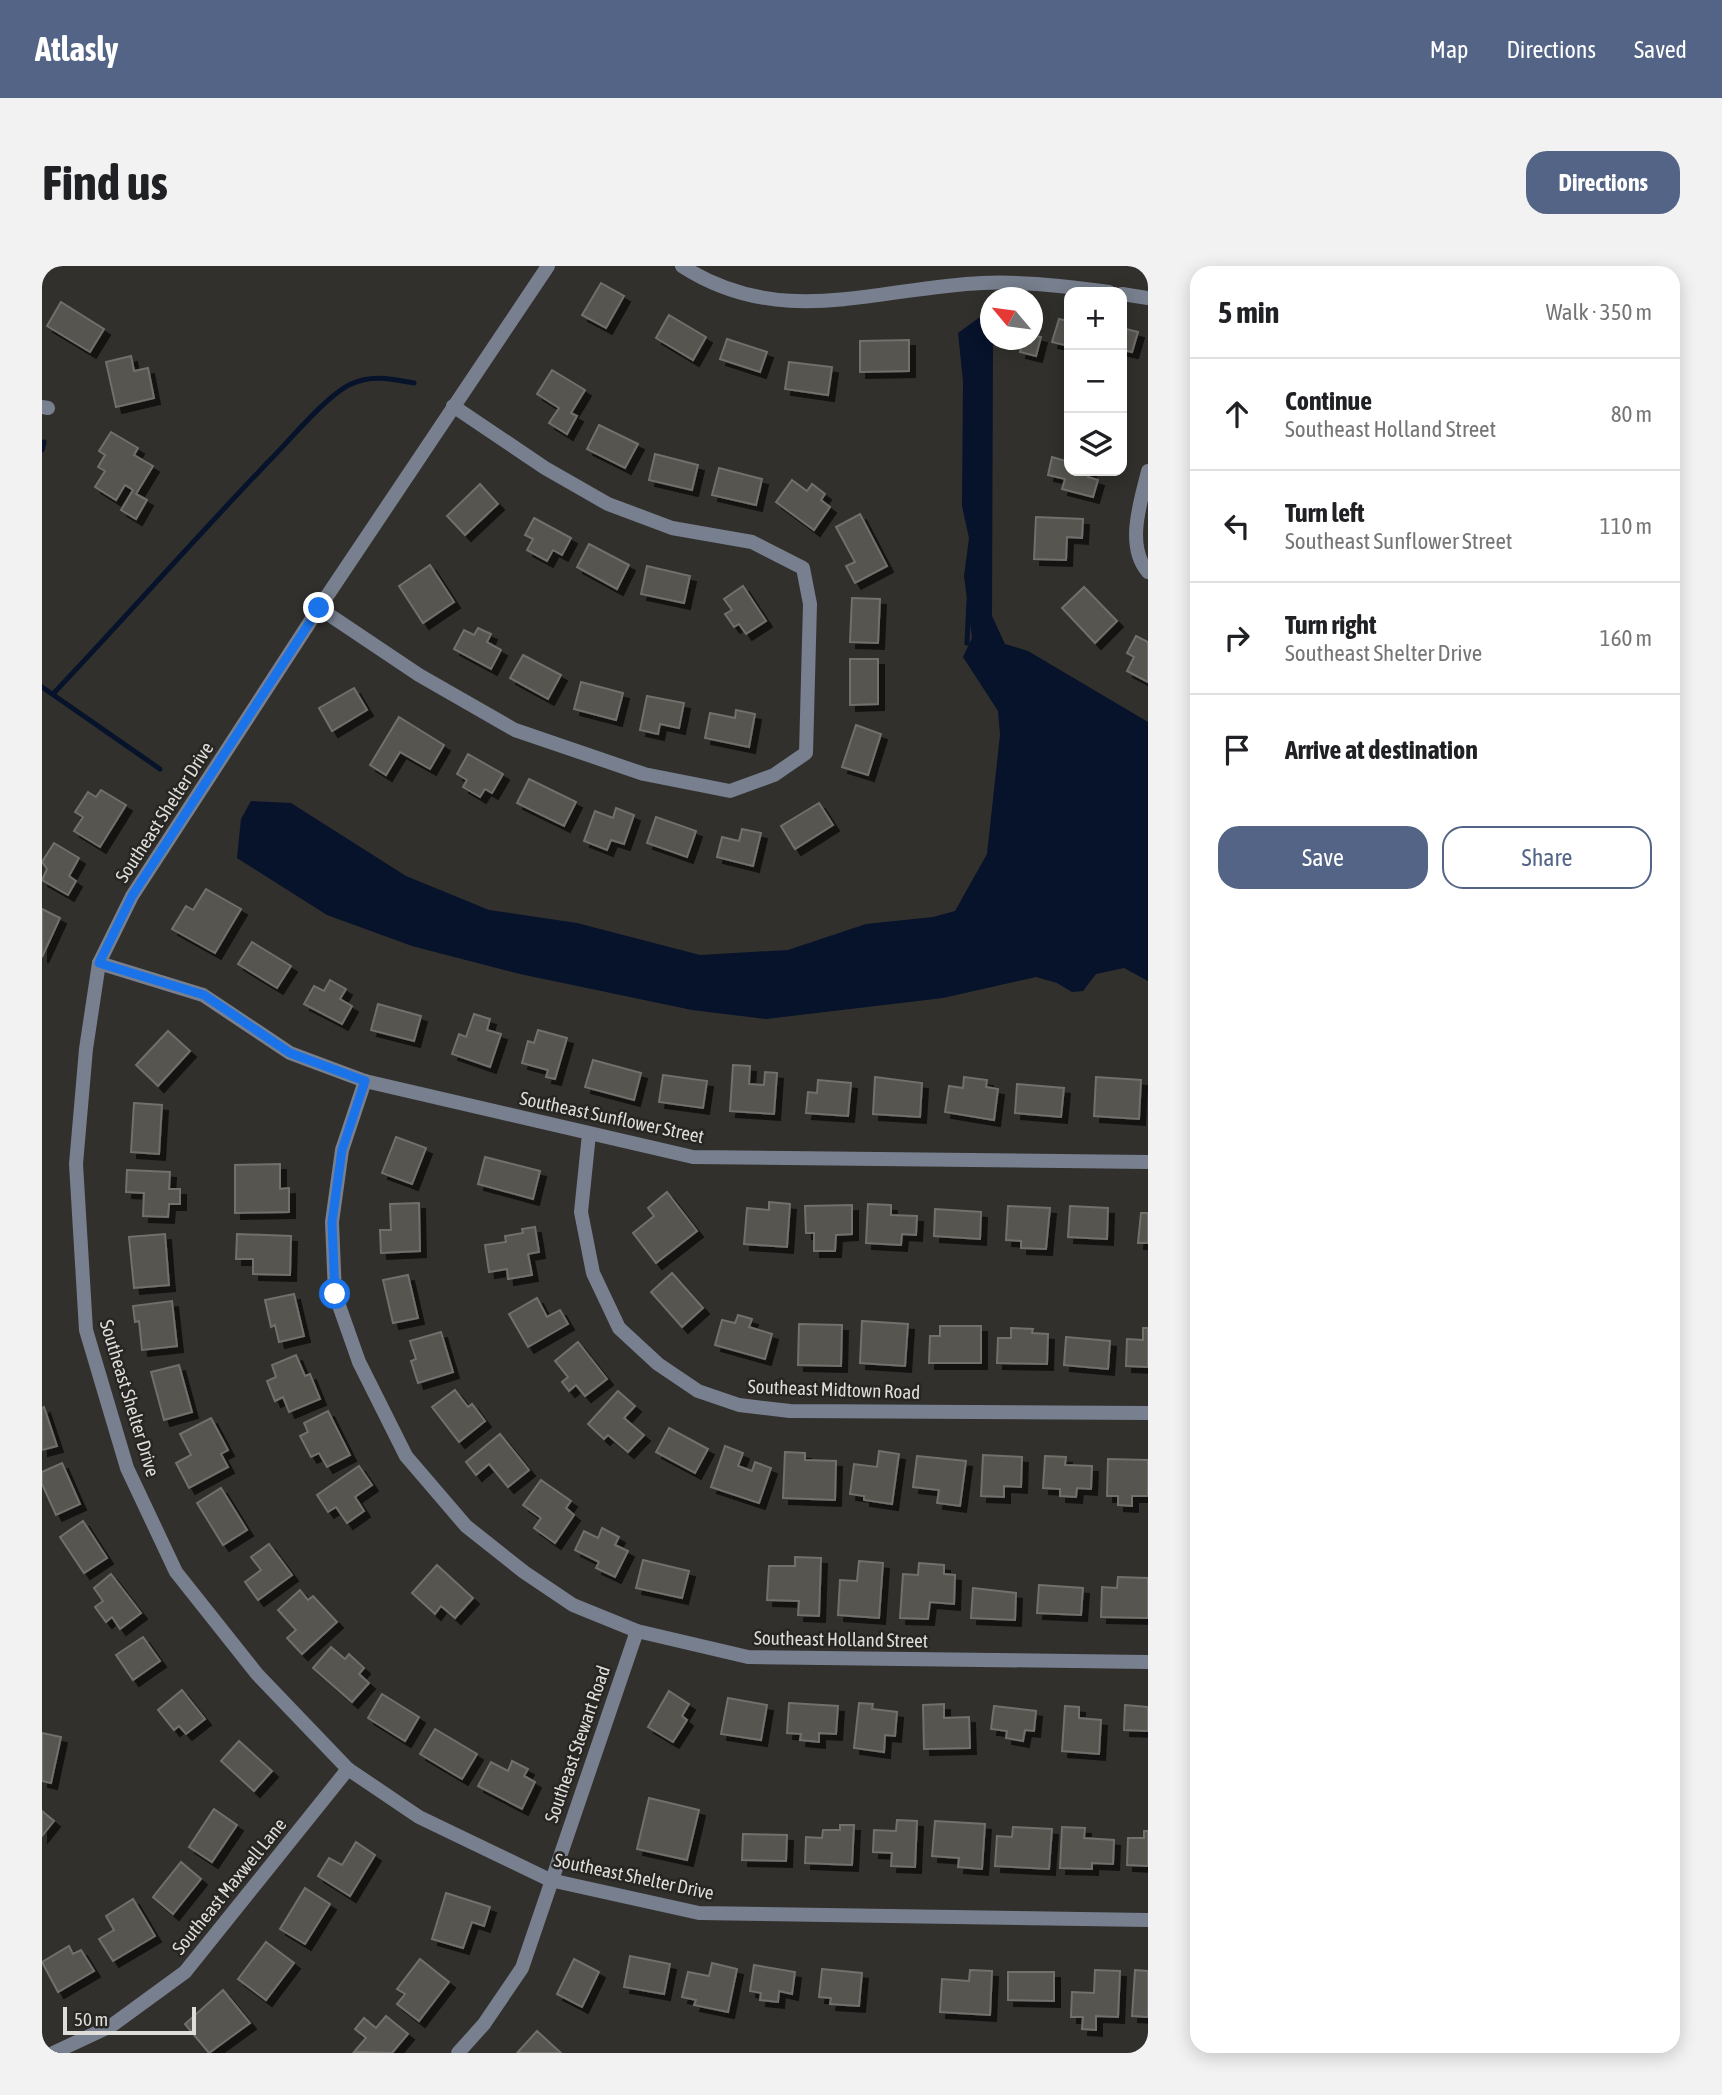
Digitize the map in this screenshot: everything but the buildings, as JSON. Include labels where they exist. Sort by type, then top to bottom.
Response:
[{"type":"street","name":"Southeast Shelter Drive","points":[[548,266],[319,608],[132,896],[99,963],[86,1049],[76,1164],[86,1330],[127,1468],[176,1572],[257,1674],[348,1769],[419,1817],[550,1880],[699,1913],[1148,1920]]},
{"type":"street","points":[[682,266],[699,277],[749,297],[805,303],[983,283],[1076,287]]},
{"type":"street","points":[[1127,295],[1148,298]]},
{"type":"street","points":[[319,608],[419,675],[515,730],[644,774],[730,791],[774,775],[806,753],[810,604],[803,568],[752,542],[672,528],[608,504],[545,468],[453,406]]},
{"type":"street","points":[[1148,471],[1136,521],[1140,563],[1148,572]]},
{"type":"street","name":"Southeast Sunflower Street","points":[[99,963],[204,995],[290,1053],[365,1081],[692,1157],[1148,1162]]},
{"type":"street","name":"Southeast Holland Street","points":[[365,1081],[342,1150],[332,1222],[335,1294],[359,1362],[407,1456],[466,1526],[524,1572],[573,1605],[636,1631],[748,1657],[1148,1662]]},
{"type":"street","name":"Southeast Midtown Road","points":[[589,1134],[581,1212],[593,1273],[619,1328],[658,1364],[698,1391],[739,1405],[790,1411],[1148,1413]]},
{"type":"street","name":"Southeast Stewart Road","points":[[458,2053],[484,2024],[522,1968],[636,1631]]},
{"type":"street","name":"Southeast Maxwell Lane","points":[[53,2053],[111,2026],[184,1972],[348,1769]]},
{"type":"water","points":[[980,317],[980,350],[993,350],[992,616],[1005,644],[1028,651],[1148,722],[1148,981],[1124,968],[1096,974],[1083,991],[1072,992],[1057,983],[1036,977],[943,998],[766,1019],[692,1010],[520,974],[412,946],[327,915],[237,858],[241,819],[251,801],[291,803],[406,876],[489,910],[577,923],[700,955],[788,950],[866,924],[933,917],[955,911],[987,854],[1000,735],[998,711],[963,657],[972,638],[964,576],[969,538],[962,506],[963,381],[958,333]]},
{"type":"waterway","points":[[53,694],[242,489],[331,398],[351,384],[367,379],[382,378],[414,383]]},
{"type":"waterway","points":[[42,450],[44,442]]},
{"type":"waterway","points":[[967,643],[969,600]]},
{"type":"waterway","points":[[42,687],[160,769]]},
{"type":"route","points":[[319,608],[132,896],[99,963],[204,995],[290,1053],[365,1081],[342,1150],[332,1222],[335,1294]]}]
